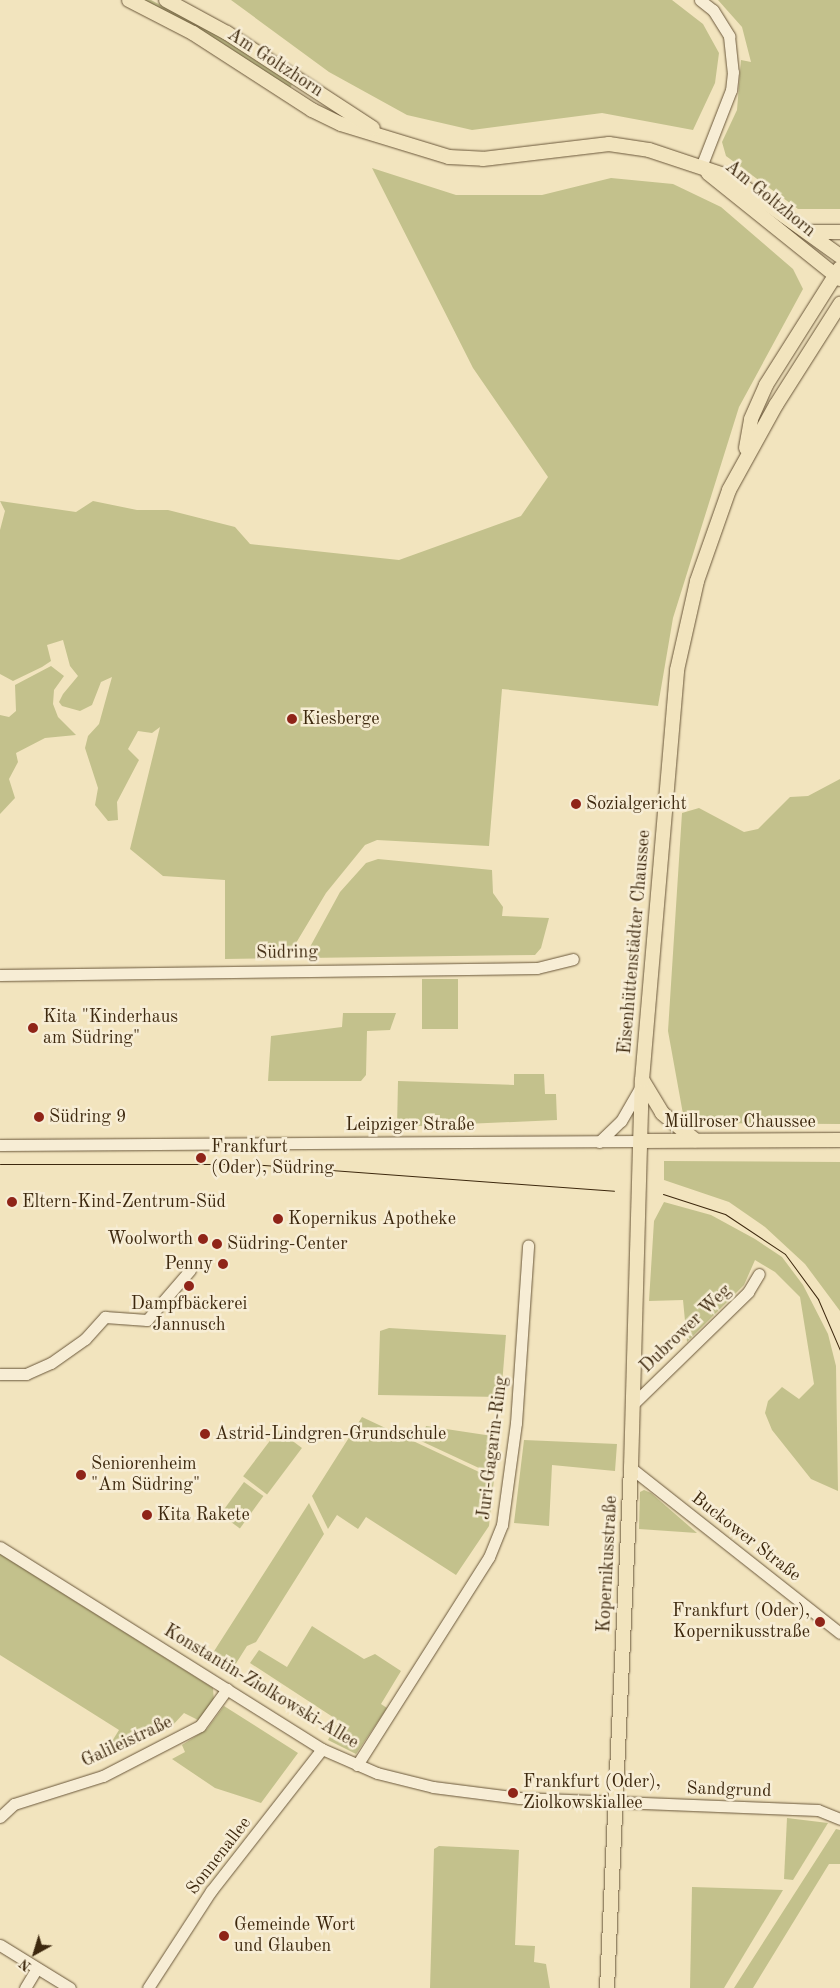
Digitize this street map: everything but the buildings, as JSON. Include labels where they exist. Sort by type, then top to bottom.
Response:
[{"type":"main road","name":"Am Goltzhorn","points":[[129,0],[209,42],[312,110],[407,146],[449,157],[483,159],[609,144],[650,150],[730,177],[840,256]]},
{"type":"main road","name":"Am Goltzhorn","points":[[166,0],[227,33],[331,103],[407,146]]},
{"type":"main road","name":"Am Goltzhorn","points":[[701,167],[838,274]]},
{"type":"main road","points":[[797,226],[825,235],[840,232]]},
{"type":"main road","name":"Eisenhüttenstädter Chaussee","points":[[744,458],[751,419],[766,385],[838,274]]},
{"type":"main road","name":"Eisenhüttenstädter Chaussee","points":[[641,1141],[642,1080],[677,670],[696,581],[744,458],[840,304]]},
{"type":"main road","points":[[642,1080],[662,1113],[694,1140]]},
{"type":"main road","name":"Müllroser Chaussee","points":[[641,1141],[840,1140]]},
{"type":"main road","name":"Kopernikusstraße","points":[[608,1988],[631,1468],[641,1141]]},
{"type":"street","points":[[700,0],[713,10],[729,36],[733,72],[731,90],[701,167]]},
{"type":"street","name":"Südring","points":[[0,975],[537,968],[573,959]]},
{"type":"street","points":[[599,1142],[635,1101],[642,1080]]},
{"type":"street","name":"Leipziger Straße","points":[[0,1145],[641,1141]]},
{"type":"street","name":"Juri-Gagarin-Ring","points":[[356,1765],[489,1557],[502,1525],[515,1437],[528,1245]]},
{"type":"street","points":[[0,1374],[26,1374],[51,1364],[85,1339],[105,1317],[147,1320],[190,1270]]},
{"type":"street","name":"Dubrower Weg","points":[[632,1405],[748,1292],[760,1274]]},
{"type":"street","name":"Buckower Straße","points":[[631,1468],[840,1633]]},
{"type":"street","name":"Konstantin-Ziolkowski-Allee","points":[[0,1547],[322,1749],[356,1765],[433,1787],[616,1804]]},
{"type":"street","name":"Galileistraße","points":[[0,1817],[14,1804],[104,1776],[200,1726],[227,1689]]},
{"type":"street","name":"Sonnenallee","points":[[148,1988],[211,1891],[322,1749]]},
{"type":"street","name":"Sandgrund","points":[[616,1804],[818,1810],[840,1819]]},
{"type":"street","points":[[0,1945],[70,1988]]},
{"type":"street","points":[[25,1988],[38,1968]]},
{"type":"shaded area","points":[[141,0],[151,0],[216,34],[292,84],[290,89],[222,43]]},
{"type":"shaded area","points":[[231,0],[672,0],[703,24],[719,53],[715,83],[693,130],[602,113],[472,130],[407,115],[329,72]]},
{"type":"shaded area","points":[[718,0],[840,0],[840,209],[798,209],[726,156],[722,142],[737,110],[741,60],[751,62],[742,27]]},
{"type":"shaded area","points":[[372,168],[456,195],[542,195],[611,178],[673,184],[721,207],[793,269],[803,289],[739,407],[673,618],[658,706],[502,689],[489,846],[377,840],[365,845],[326,893],[287,958],[225,959],[225,880],[163,876],[130,849],[160,727],[152,733],[138,731],[128,749],[139,760],[117,802],[118,820],[108,821],[95,805],[98,788],[85,748],[88,736],[99,724],[112,677],[101,682],[92,705],[80,711],[62,706],[59,702],[63,694],[78,676],[70,666],[63,640],[47,645],[51,661],[42,667],[13,681],[0,674],[0,530],[5,511],[0,501],[76,512],[93,501],[137,510],[168,510],[235,527],[250,544],[399,560],[521,516],[548,477],[473,368]]},
{"type":"shaded area","points":[[51,666],[64,676],[54,690],[53,704],[58,717],[76,735],[45,738],[16,753],[18,762],[9,779],[15,798],[0,814],[0,715],[9,717],[16,711],[15,685]]},
{"type":"shaded area","points":[[840,779],[840,1124],[697,1123],[683,1114],[668,1031],[682,813],[699,808],[744,832],[758,829],[790,797],[808,796]]},
{"type":"shaded area","points":[[378,859],[492,870],[493,893],[503,907],[502,916],[549,918],[541,948],[535,955],[304,958],[340,892],[366,863]]},
{"type":"shaded area","points":[[422,979],[458,979],[458,1029],[422,1029]]},
{"type":"shaded area","points":[[343,1013],[396,1013],[390,1030],[367,1031],[366,1075],[361,1081],[268,1081],[271,1036],[342,1027]]},
{"type":"shaded area","points":[[514,1074],[544,1074],[545,1094],[556,1094],[557,1120],[397,1127],[398,1081],[514,1085]]},
{"type":"shaded area","points":[[664,1161],[840,1162],[840,1311],[805,1264],[765,1227],[729,1202],[664,1180]]},
{"type":"shaded area","points":[[664,1202],[711,1215],[755,1239],[782,1257],[803,1285],[828,1334],[836,1366],[838,1491],[811,1479],[772,1430],[765,1413],[768,1401],[782,1387],[799,1399],[814,1384],[800,1297],[775,1272],[755,1260],[744,1285],[687,1342],[683,1300],[649,1301],[654,1221]]},
{"type":"shaded area","points":[[389,1328],[506,1335],[501,1397],[378,1395],[380,1331]]},
{"type":"shaded area","points":[[362,1417],[494,1479],[489,1526],[456,1575],[366,1517],[358,1529],[337,1515],[328,1529],[312,1496]]},
{"type":"shaded area","points":[[426,1426],[499,1437],[494,1475],[421,1441]]},
{"type":"shaded area","points":[[278,1430],[302,1448],[267,1494],[243,1476]]},
{"type":"shaded area","points":[[524,1440],[617,1444],[615,1471],[552,1465],[549,1526],[514,1523]]},
{"type":"shaded area","points":[[244,1482],[263,1496],[240,1528],[220,1514]]},
{"type":"shaded area","points":[[644,1490],[651,1493],[697,1533],[639,1529],[640,1492]]},
{"type":"shaded area","points":[[309,1503],[324,1534],[256,1642],[247,1646],[230,1673],[209,1659]]},
{"type":"shaded area","points":[[0,1554],[213,1688],[214,1702],[198,1720],[184,1713],[172,1726],[111,1757],[104,1754],[119,1730],[0,1655]]},
{"type":"shaded area","points":[[312,1626],[364,1659],[375,1654],[401,1671],[381,1704],[387,1708],[356,1754],[328,1740],[339,1721],[250,1663],[259,1650],[287,1667]]},
{"type":"shaded area","points":[[224,1706],[298,1753],[261,1803],[215,1788],[172,1759],[185,1752],[182,1745],[207,1729]]},
{"type":"shaded area","points":[[787,1818],[828,1823],[793,1880],[784,1879]]},
{"type":"shaded area","points":[[836,1829],[840,1830],[840,1864],[829,1864],[753,1988],[734,1988]]},
{"type":"shaded area","points":[[439,1846],[519,1850],[515,1945],[535,1946],[534,1962],[546,1964],[550,1988],[430,1988],[434,1849]]},
{"type":"shaded area","points":[[692,1887],[783,1890],[724,1988],[690,1988]]},
{"type":"tram line","points":[[0,1164],[249,1164],[614,1191]]},
{"type":"tram line","points":[[663,1194],[725,1214],[785,1254],[818,1299],[840,1350]]},
{"type":"place","name":"Kiesberge","points":[[292,719]]},
{"type":"place","name":"Sozialgericht","points":[[576,804]]},
{"type":"place","name":"Kita \"Kinderhaus am Südring\"","points":[[33,1028]]},
{"type":"place","name":"Südring 9","points":[[39,1117]]},
{"type":"place","name":"Frankfurt (Oder), Südring","points":[[201,1158]]},
{"type":"place","name":"Eltern-Kind-Zentrum-Süd","points":[[12,1202]]},
{"type":"place","name":"Kopernikus Apotheke","points":[[278,1219]]},
{"type":"place","name":"Woolworth","points":[[203,1239]]},
{"type":"place","name":"Südring-Center","points":[[217,1244]]},
{"type":"place","name":"Penny","points":[[223,1264]]},
{"type":"place","name":"Dampfbäckerei Jannusch","points":[[189,1286]]},
{"type":"place","name":"Astrid-Lindgren-Grundschule","points":[[205,1434]]},
{"type":"place","name":"Seniorenheim \"Am Südring\"","points":[[81,1475]]},
{"type":"place","name":"Kita Rakete","points":[[147,1515]]},
{"type":"place","name":"Frankfurt (Oder), Kopernikusstraße","points":[[820,1622]]},
{"type":"place","name":"Frankfurt (Oder), Ziolkowskiallee","points":[[513,1793]]},
{"type":"place","name":"Gemeinde Wort und Glauben","points":[[224,1936]]}]
